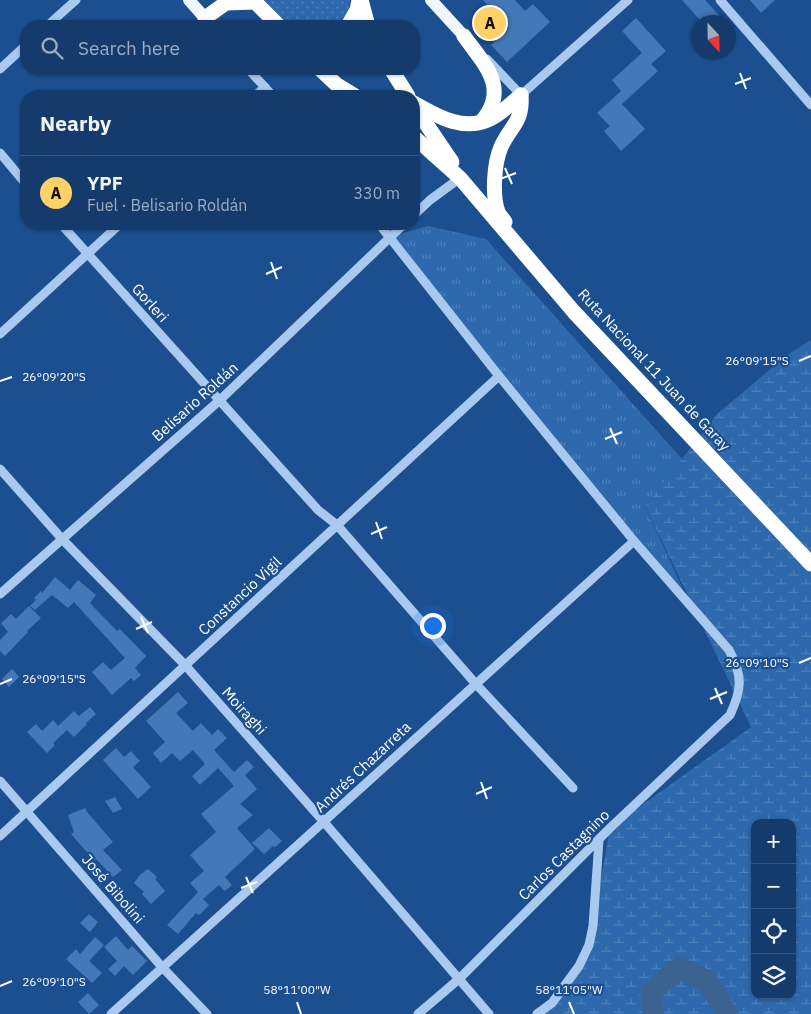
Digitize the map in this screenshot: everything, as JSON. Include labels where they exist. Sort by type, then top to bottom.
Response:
[{"type":"highway","points":[[351,20],[360,0]]},
{"type":"highway","points":[[360,0],[366,20]]},
{"type":"highway","points":[[210,20],[226,1],[254,1],[273,20]]},
{"type":"highway","points":[[464,36],[490,73],[493,82],[493,103],[490,111],[481,122]]},
{"type":"highway","points":[[326,75],[345,90]]},
{"type":"highway","points":[[395,75],[404,90]]},
{"type":"highway","points":[[420,107],[455,123],[470,124],[490,119],[521,95]]},
{"type":"highway","points":[[521,95],[520,115],[500,148],[494,194],[498,212],[523,251]]},
{"type":"highway","name":"Ruta Nacional 11 Juan de Garay","points":[[420,113],[475,196]]},
{"type":"highway","name":"Ruta Nacional 11 Juan de Garay","points":[[420,142],[460,178],[574,312],[811,564]]},
{"type":"main road","points":[[189,0],[206,20]]},
{"type":"main road","points":[[431,0],[464,36]]},
{"type":"street","points":[[54,20],[76,0]]},
{"type":"street","points":[[464,36],[521,95],[628,0]]},
{"type":"street","points":[[720,0],[811,105]]},
{"type":"street","points":[[0,69],[20,51]]},
{"type":"street","points":[[254,75],[268,90]]},
{"type":"street","points":[[261,90],[265,86]]},
{"type":"street","points":[[0,153],[20,177]]},
{"type":"street","points":[[420,209],[460,178]]},
{"type":"street","name":"Gorleri","points":[[66,230],[318,510],[337,525],[475,682],[573,788]]},
{"type":"street","points":[[0,334],[113,230]]},
{"type":"street","points":[[383,230],[634,541]]},
{"type":"street","name":"Belisario Roldán","points":[[0,594],[220,400],[397,230]]},
{"type":"street","name":"Constancio Vigil","points":[[0,836],[499,376]]},
{"type":"street","name":"Moiraghi","points":[[0,469],[62,539],[184,665],[324,822],[489,1014]]},
{"type":"street","name":"Andrés Chazarreta","points":[[111,1014],[324,822],[475,682],[634,541]]},
{"type":"street","name":"Carlos Castagnino","points":[[418,1014],[460,979],[599,840],[730,715],[738,697],[740,681],[738,666],[729,650],[634,541]]},
{"type":"street","name":"José Bibolini","points":[[0,781],[162,967],[207,1014]]},
{"type":"street","points":[[537,1014],[552,1003],[579,966],[589,945],[593,926],[599,840]]},
{"type":"green space","points":[[263,0],[350,0],[348,11],[342,20],[284,20]]},
{"type":"green space","points":[[428,226],[486,239],[682,459],[645,506],[690,605],[389,237],[420,230],[420,228]]},
{"type":"green space","points":[[811,340],[811,1014],[536,1014],[552,1003],[589,945],[610,828],[751,727],[645,506],[717,414],[786,356]]},
{"type":"building","points":[[483,0],[515,0],[525,11],[533,4],[550,22],[507,62],[491,45],[509,28]]},
{"type":"building","points":[[682,0],[705,0],[719,15],[696,15]]},
{"type":"building","points":[[750,0],[775,0],[761,13]]},
{"type":"building","points":[[636,18],[666,51],[651,64],[658,71],[622,104],[645,129],[621,151],[604,131],[610,126],[597,113],[621,91],[612,80],[642,53],[622,31]]},
{"type":"building","points":[[55,577],[70,590],[78,580],[96,595],[90,603],[117,631],[120,629],[146,656],[135,668],[141,675],[134,681],[131,678],[112,695],[92,672],[103,662],[111,670],[125,658],[74,602],[68,608],[52,595],[35,610],[30,606],[36,600],[34,598],[41,591],[42,593]]},
{"type":"building","points":[[29,606],[41,618],[5,656],[0,651],[0,640],[8,632],[1,623],[11,614],[16,619]]},
{"type":"building","points":[[12,669],[19,677],[9,687],[2,679]]},
{"type":"building","points":[[178,692],[188,703],[176,713],[193,731],[201,723],[212,735],[218,729],[227,738],[214,750],[234,772],[247,760],[254,767],[245,775],[257,789],[240,804],[253,815],[237,828],[255,849],[225,877],[232,885],[225,891],[219,885],[203,899],[209,905],[199,915],[196,913],[178,934],[167,925],[198,892],[190,883],[204,871],[190,855],[216,832],[201,814],[234,786],[218,768],[200,785],[192,776],[205,764],[193,750],[180,761],[172,753],[161,763],[153,753],[165,742],[146,721]]},
{"type":"building","points":[[90,707],[96,714],[87,724],[74,737],[67,730],[53,743],[55,745],[47,753],[27,732],[36,724],[42,731],[53,720],[58,726],[74,711],[79,716]]},
{"type":"building","points":[[116,748],[124,757],[131,751],[140,761],[133,767],[151,787],[138,799],[103,760]]},
{"type":"building","points":[[115,797],[122,809],[113,813],[105,801]]},
{"type":"building","points":[[85,808],[113,842],[103,850],[122,870],[113,877],[96,859],[95,861],[71,834],[74,832],[68,815]]},
{"type":"building","points":[[269,828],[282,841],[264,854],[252,843]]},
{"type":"building","points":[[148,869],[157,877],[155,879],[165,891],[151,904],[142,894],[144,892],[134,883]]},
{"type":"building","points":[[89,914],[98,922],[90,932],[80,923]]},
{"type":"building","points":[[116,936],[128,950],[132,946],[147,961],[133,975],[124,966],[115,976],[108,969],[117,961],[104,947]]},
{"type":"building","points":[[95,937],[104,945],[89,961],[102,973],[92,983],[66,959],[76,949],[80,954]]},
{"type":"building","points":[[88,993],[99,1005],[89,1014],[78,1002]]},
{"type":"waterway","points":[[653,1014],[651,992],[679,968],[706,980],[727,1014]]},
{"type":"place","name":"YPF","points":[[490,23]]}]
